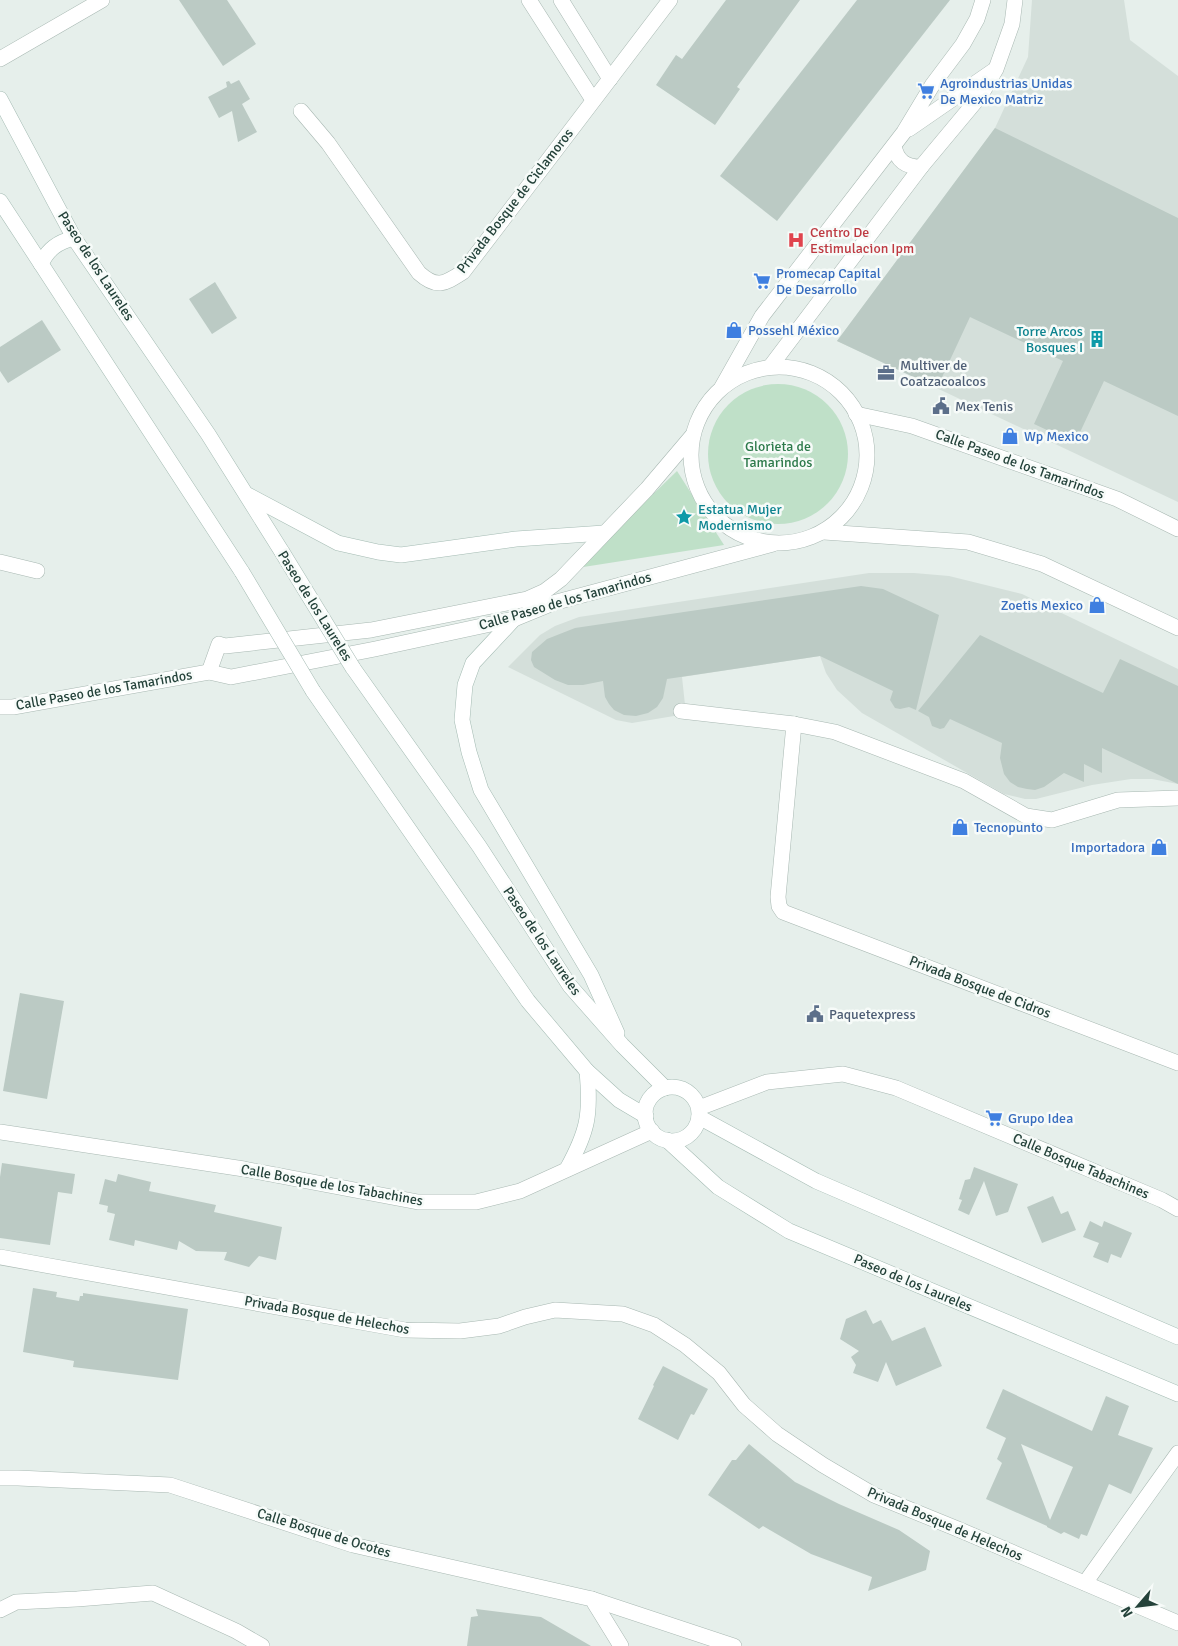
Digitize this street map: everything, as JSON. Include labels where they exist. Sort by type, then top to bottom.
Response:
[{"type":"street","points":[[0,59],[102,0]]},
{"type":"street","points":[[529,0],[593,100]]},
{"type":"street","points":[[561,0],[610,79]]},
{"type":"street","name":"Privada Bosque de Ciclamoros","points":[[301,111],[328,143],[419,273],[430,283],[446,283],[463,272],[670,0]]},
{"type":"street","points":[[721,388],[745,374],[770,367],[796,369],[820,378],[841,393],[856,414],[865,439],[866,466],[859,492],[845,515],[824,532],[799,542],[773,544],[736,534],[708,509],[692,474],[692,436],[703,410],[721,388],[762,316],[904,132],[933,84],[963,44],[977,18],[983,0]]},
{"type":"street","points":[[770,367],[921,167],[981,94],[996,69],[1012,24],[1014,0]]},
{"type":"street","points":[[904,132],[996,69]]},
{"type":"street","name":"Paseo de los Laureles","points":[[0,99],[74,238],[247,495],[354,668],[479,846],[570,986],[622,1045],[665,1088]]},
{"type":"street","points":[[894,146],[896,154],[906,165],[921,167]]},
{"type":"street","points":[[0,201],[242,572],[313,691],[528,1001],[587,1071],[620,1100],[646,1116]]},
{"type":"street","points":[[41,264],[45,256],[58,244],[74,238]]},
{"type":"street","name":"Calle Paseo de los Tamarindos","points":[[856,414],[912,426],[1098,492],[1117,499],[1178,529]]},
{"type":"street","name":"Calle Paseo de los Tamarindos","points":[[209,672],[219,644],[225,646],[371,630],[527,599],[545,591],[561,579],[647,489],[692,436]]},
{"type":"street","points":[[247,495],[338,543],[402,555],[516,538],[604,533]]},
{"type":"street","points":[[824,532],[968,542],[1042,564],[1178,628]]},
{"type":"street","name":"Calle Paseo de los Tamarindos","points":[[0,707],[13,707],[209,672],[231,677],[375,649],[514,619],[553,602],[773,544]]},
{"type":"street","points":[[0,562],[37,571]]},
{"type":"street","points":[[514,619],[473,663],[465,685],[462,720],[469,752],[481,790],[591,975],[622,1045]]},
{"type":"street","points":[[682,711],[794,724],[835,732],[964,781],[1026,816],[1052,820],[1118,800],[1178,798]]},
{"type":"street","name":"Privada Bosque de Cidros","points":[[794,724],[778,897],[779,906],[783,912],[1178,1063]]},
{"type":"street","points":[[566,1169],[580,1145],[584,1132],[589,1104],[587,1071]]},
{"type":"street","name":"Calle Bosque Tabachines","points":[[699,1113],[767,1082],[843,1074],[896,1088],[1162,1200],[1178,1209]]},
{"type":"street","points":[[676,1087],[686,1091],[694,1098],[699,1113],[692,1133],[676,1141],[659,1137],[647,1124],[648,1102],[658,1091],[665,1088],[676,1087]]},
{"type":"street","points":[[699,1113],[816,1181],[1178,1337]]},
{"type":"street","name":"Calle Bosque de los Tabachines","points":[[0,1132],[244,1169],[418,1202],[476,1202],[520,1191],[652,1131]]},
{"type":"street","name":"Paseo de los Laureles","points":[[667,1140],[718,1187],[789,1231],[1174,1392]]},
{"type":"street","name":"Privada Bosque de Helechos","points":[[0,1257],[405,1330],[460,1331],[499,1326],[524,1316],[555,1310],[623,1314],[654,1326],[685,1344],[719,1373],[744,1404],[777,1434],[874,1495],[1178,1623]]},
{"type":"street","points":[[1174,1392],[1178,1408]]},
{"type":"street","points":[[1085,1583],[1178,1453]]},
{"type":"street","name":"Calle Bosque de Ocotes","points":[[0,1478],[170,1485],[352,1545],[592,1600],[729,1645]]},
{"type":"street","points":[[0,1610],[16,1602],[152,1593],[262,1646]]},
{"type":"street","points":[[592,1600],[621,1646]]},
{"type":"shaded area","points":[[1032,0],[1124,0],[1130,40],[1178,76],[1178,502],[837,341],[995,128],[1028,57]]},
{"type":"shaded area","points":[[869,573],[914,573],[949,576],[1022,594],[1178,669],[1178,784],[1152,779],[1131,779],[1092,785],[1036,799],[1025,799],[1004,794],[862,713],[837,690],[826,673],[820,656],[682,677],[686,714],[632,723],[616,720],[508,667],[540,635],[555,626],[579,617]]},
{"type":"green space","name":"Glorieta de Tamarindos","points":[[778,384],[805,390],[817,396],[827,405],[836,415],[842,427],[848,454],[842,481],[836,493],[827,503],[817,512],[805,518],[778,524],[751,518],[739,512],[729,503],[720,493],[714,481],[708,454],[714,427],[720,415],[729,405],[739,396],[751,390]]},
{"type":"green space","points":[[677,471],[724,545],[577,568]]},
{"type":"building","points":[[179,0],[227,0],[256,44],[223,66]]},
{"type":"building","points":[[726,0],[800,0],[737,87],[740,89],[715,125],[656,85],[676,55],[682,59]]},
{"type":"building","points":[[857,0],[950,0],[777,221],[720,176]]},
{"type":"building","points":[[239,80],[250,99],[242,104],[257,132],[238,142],[232,111],[219,118],[208,97],[227,87],[226,82],[229,81],[231,84]]},
{"type":"building","points":[[995,128],[1178,218],[1178,416],[1104,381],[1075,443],[1034,424],[1063,361],[970,317],[937,388],[837,341]]},
{"type":"building","points":[[215,282],[237,318],[212,334],[189,299]]},
{"type":"building","points":[[42,320],[61,350],[8,383],[0,371],[0,347]]},
{"type":"building","points":[[861,586],[883,589],[939,615],[916,710],[909,707],[895,708],[890,700],[893,691],[820,656],[667,679],[663,698],[657,707],[648,713],[636,716],[624,715],[614,710],[609,704],[605,697],[603,681],[583,685],[568,685],[555,680],[534,667],[531,660],[532,652],[547,639],[575,628]]},
{"type":"building","points":[[980,635],[1103,693],[1120,659],[1178,686],[1178,784],[1102,748],[1102,773],[1084,764],[1084,782],[1064,773],[1044,787],[1035,790],[1018,787],[1010,782],[1004,774],[1000,758],[1002,743],[950,719],[944,728],[940,729],[932,726],[929,717],[918,711]]},
{"type":"building","points":[[20,993],[64,1001],[47,1099],[3,1091]]},
{"type":"building","points":[[2,1163],[75,1174],[72,1194],[58,1192],[50,1245],[0,1238],[0,1177]]},
{"type":"building","points":[[974,1167],[1018,1184],[1008,1212],[996,1216],[984,1181],[969,1215],[958,1210],[962,1200],[959,1199],[965,1180],[970,1179]]},
{"type":"building","points":[[118,1174],[151,1182],[149,1191],[216,1205],[214,1212],[282,1227],[276,1260],[259,1256],[249,1267],[224,1260],[227,1252],[196,1251],[179,1241],[177,1250],[135,1240],[134,1246],[109,1240],[115,1214],[107,1212],[108,1206],[99,1204],[105,1179],[116,1182]]},
{"type":"building","points":[[1053,1196],[1061,1214],[1068,1211],[1076,1230],[1042,1243],[1027,1207]]},
{"type":"building","points":[[1090,1221],[1102,1227],[1104,1221],[1132,1233],[1121,1258],[1111,1254],[1108,1263],[1093,1257],[1099,1243],[1083,1237]]},
{"type":"building","points":[[33,1288],[57,1292],[56,1297],[79,1301],[83,1293],[188,1309],[178,1380],[73,1367],[74,1361],[23,1352]]},
{"type":"building","points":[[866,1310],[873,1324],[881,1320],[892,1341],[925,1327],[942,1366],[896,1386],[886,1362],[878,1382],[853,1373],[856,1365],[851,1357],[859,1351],[840,1339],[846,1319]]},
{"type":"building","points":[[663,1366],[708,1389],[694,1415],[691,1414],[678,1440],[638,1419]]},
{"type":"building","points":[[1003,1389],[1092,1431],[1106,1396],[1129,1406],[1118,1435],[1153,1448],[1131,1494],[1109,1484],[1087,1536],[1081,1534],[1079,1539],[1064,1532],[1061,1534],[986,1499],[1002,1463],[997,1459],[1006,1438],[986,1428]],"holes":[[[1021,1444],[1073,1467],[1050,1520]]]},
{"type":"building","points":[[749,1444],[795,1482],[839,1504],[899,1530],[930,1551],[926,1570],[868,1591],[872,1577],[811,1554],[763,1526],[759,1529],[708,1495],[732,1460],[736,1460]]},
{"type":"building","points":[[476,1609],[541,1617],[591,1646],[467,1646],[471,1617],[478,1616]]},
{"type":"place","name":"Agroindustrias Unidas De Mexico Matriz","points":[[926,91]]},
{"type":"place","name":"Centro De Estimulacion Ipm","points":[[796,240]]},
{"type":"place","name":"Promecap Capital De Desarrollo","points":[[762,281]]},
{"type":"place","name":"Possehl México","points":[[734,330]]},
{"type":"place","name":"Torre Arcos Bosques I","points":[[1097,339]]},
{"type":"place","name":"Multiver de Coatzacoalcos","points":[[886,373]]},
{"type":"place","name":"Mex Tenis","points":[[941,406]]},
{"type":"place","name":"Wp Mexico","points":[[1010,436]]},
{"type":"place","name":"Estatua Mujer Modernismo","points":[[684,517]]},
{"type":"place","name":"Zoetis Mexico","points":[[1097,605]]},
{"type":"place","name":"Tecnopunto","points":[[960,827]]},
{"type":"place","name":"Importadora","points":[[1159,847]]},
{"type":"place","name":"Paquetexpress","points":[[815,1014]]},
{"type":"place","name":"Grupo Idea","points":[[994,1118]]}]
